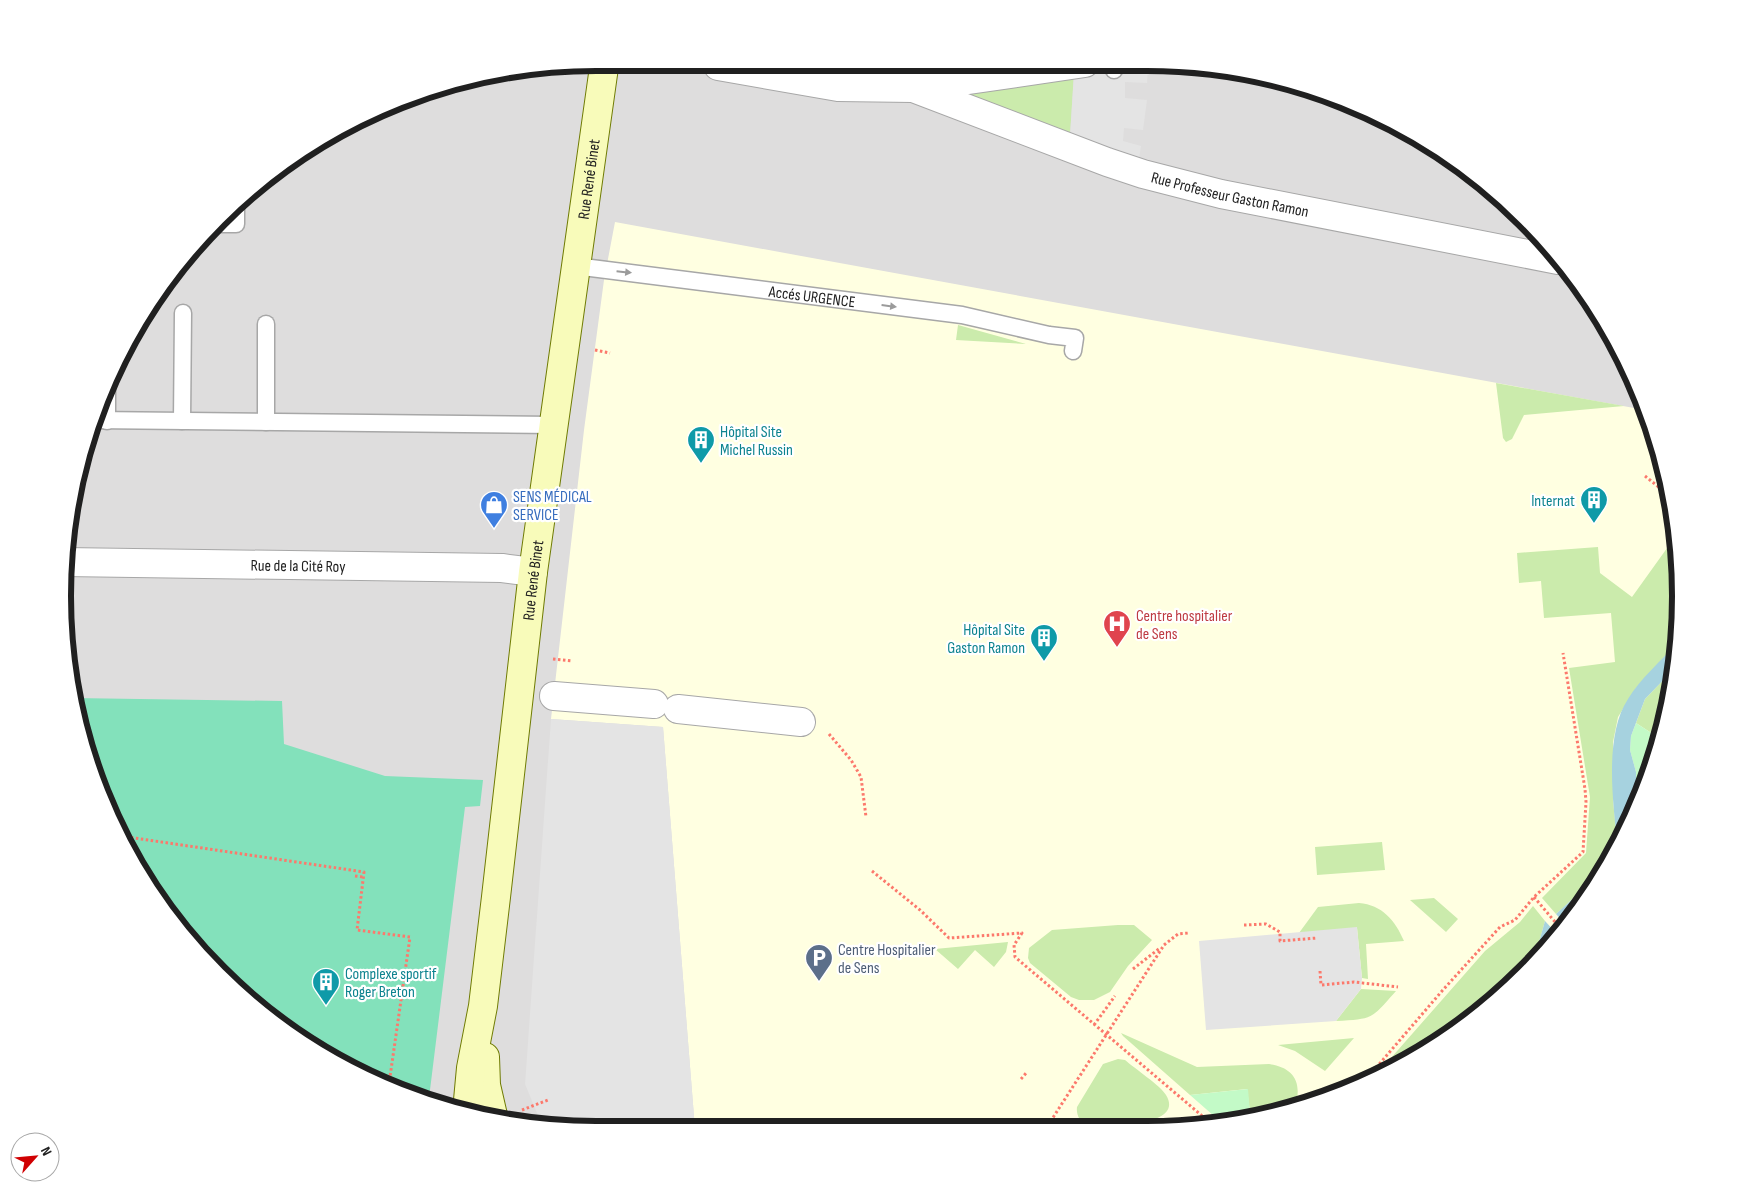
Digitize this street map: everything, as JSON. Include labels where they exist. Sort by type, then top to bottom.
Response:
[{"type":"street","name":"Rue René Binet","points":[[468,1105],[471,1068],[483,1006],[533,572],[603,71]]},
{"type":"street","points":[[747,71],[838,87],[913,88],[1030,71]]},
{"type":"street","name":"Rue Professeur Gaston Ramon","points":[[913,88],[1108,157],[1143,174],[1221,194],[1548,258]]},
{"type":"street","name":"Rue de la Cité Roy","points":[[72,562],[502,568],[533,572]]},
{"type":"street","points":[[554,696],[801,722]]},
{"type":"street","name":"Rue René Binet","points":[[483,1006],[486,1085],[492,1110]]},
{"type":"lane","points":[[226,224],[236,224],[236,214]]},
{"type":"lane","name":"Accés URGENCE","points":[[575,266],[962,315],[1047,334],[1075,338],[1073,351]]},
{"type":"lane","points":[[182,421],[183,313]]},
{"type":"lane","points":[[266,324],[266,422]]},
{"type":"lane","points":[[101,421],[554,425]]},
{"type":"path","points":[[595,350],[610,353]]},
{"type":"path","points":[[1645,476],[1661,489]]},
{"type":"path","points":[[1374,1069],[1493,934],[1515,920],[1534,897],[1583,852],[1585,789],[1564,653]]},
{"type":"path","points":[[555,659],[572,661]]},
{"type":"path","points":[[801,722],[822,725],[850,760],[861,777],[866,817]]},
{"type":"path","points":[[130,837],[364,872],[357,930],[410,937],[390,1079]]},
{"type":"path","points":[[872,871],[920,910],[949,938],[1022,933],[1014,945],[1015,957],[1204,1117]]},
{"type":"path","points":[[355,876],[363,877]]},
{"type":"path","points":[[1534,897],[1556,924]]},
{"type":"path","points":[[1244,925],[1266,924],[1280,932],[1280,941],[1317,938]]},
{"type":"path","points":[[1133,969],[1178,934],[1189,933]]},
{"type":"path","points":[[1051,1121],[1164,945]]},
{"type":"path","points":[[1320,971],[1321,985],[1354,982],[1398,987]]},
{"type":"path","points":[[1094,1025],[1115,996]]},
{"type":"path","points":[[1021,1079],[1027,1072]]},
{"type":"path","points":[[521,1111],[548,1100]]},
{"type":"shaded area","points":[[1147,71],[1215,76],[1283,89],[1348,111],[1379,125],[1439,160],[1493,201],[1542,250],[1563,277],[1583,304],[1618,364],[1644,427],[1654,460],[1662,494],[1671,562],[1671,630],[1667,664],[1662,698],[1644,765],[1618,828],[1601,858],[1583,888],[1542,942],[1493,991],[1466,1012],[1439,1032],[1379,1067],[1316,1093],[1283,1103],[1249,1111],[1181,1120],[596,1121],[528,1116],[460,1103],[395,1081],[364,1067],[304,1032],[250,991],[201,942],[160,888],[125,828],[99,765],[89,732],[81,698],[72,630],[72,562],[81,494],[99,427],[125,364],[160,304],[201,250],[250,201],[277,180],[304,160],[334,142],[364,125],[395,111],[460,89],[494,81],[562,72]]},
{"type":"shaded area","points":[[1148,71],[1147,83],[1125,82],[1125,98],[1147,100],[1143,130],[1124,128],[1123,141],[1141,146],[1139,159],[1070,136],[1074,73]]},
{"type":"shaded area","name":"Centre hospitalier de Sens","points":[[615,222],[1637,409],[1654,460],[1662,494],[1671,562],[1671,630],[1662,698],[1654,732],[1632,797],[1618,828],[1583,888],[1563,915],[1542,942],[1493,991],[1439,1032],[1409,1050],[1379,1067],[1316,1093],[1249,1111],[1181,1120],[694,1121],[663,727],[551,719],[584,430],[604,280]]},
{"type":"shaded area","points":[[551,719],[663,727],[694,1121],[596,1121],[539,1117],[525,1084]]},
{"type":"shaded area","points":[[1357,927],[1362,978],[1361,989],[1336,1021],[1206,1030],[1199,941]]},
{"type":"green space","points":[[1074,73],[1070,136],[964,97],[962,90]]},
{"type":"green space","points":[[958,325],[1026,344],[956,340]]},
{"type":"green space","points":[[1496,383],[1624,406],[1524,415],[1512,439],[1506,442],[1503,438]]},
{"type":"green space","points":[[1669,545],[1672,596],[1668,652],[1636,688],[1618,717],[1613,742],[1613,800],[1616,832],[1583,888],[1556,914],[1542,898],[1586,853],[1590,797],[1569,668],[1615,662],[1611,613],[1544,618],[1541,581],[1519,583],[1517,553],[1598,547],[1600,573],[1632,597]]},
{"type":"green space","points":[[1665,678],[1653,734],[1636,723],[1645,699]]},
{"type":"green space","points":[[81,698],[282,701],[284,744],[385,776],[483,780],[480,806],[465,807],[430,1094],[364,1067],[304,1032],[250,991],[201,942],[160,888],[125,828],[99,765]]},
{"type":"green space","points":[[1636,723],[1653,734],[1636,786],[1636,772],[1630,750],[1631,736]]},
{"type":"green space","points":[[1382,842],[1385,870],[1317,875],[1315,847]]},
{"type":"green space","points":[[1434,898],[1458,919],[1446,932],[1410,900]]},
{"type":"green space","points":[[1359,903],[1381,910],[1387,915],[1396,926],[1404,941],[1366,944],[1368,979],[1362,978],[1357,928],[1299,933],[1318,907]]},
{"type":"green space","points":[[1533,906],[1545,921],[1538,946],[1493,991],[1466,1012],[1439,1032],[1387,1062],[1485,951],[1520,922]]},
{"type":"green space","points":[[1134,925],[1152,940],[1128,966],[1110,992],[1094,1000],[1079,1000],[1071,997],[1030,963],[1028,958],[1029,948],[1052,930]]},
{"type":"green space","points":[[1008,942],[1006,952],[994,967],[975,950],[958,969],[935,949]]},
{"type":"green space","points":[[1361,989],[1396,991],[1371,1016],[1336,1021]]},
{"type":"green space","points":[[1121,1033],[1197,1067],[1269,1064],[1284,1068],[1290,1072],[1297,1083],[1297,1099],[1250,1111],[1247,1089],[1190,1095]]},
{"type":"green space","points":[[1354,1038],[1325,1071],[1295,1051],[1278,1045]]},
{"type":"green space","points":[[1118,1059],[1125,1060],[1159,1087],[1166,1095],[1169,1106],[1164,1114],[1145,1121],[1082,1121],[1077,1113],[1077,1107],[1103,1064]]},
{"type":"green space","points":[[1248,1089],[1250,1111],[1214,1116],[1190,1095]]},
{"type":"water","points":[[1668,652],[1665,678],[1645,699],[1631,736],[1630,750],[1636,772],[1636,786],[1616,831],[1612,788],[1613,749],[1616,731],[1620,714],[1628,699]]},
{"type":"water","points":[[1580,892],[1560,919],[1556,914]]},
{"type":"water","points":[[1545,921],[1552,929],[1538,946]]},
{"type":"place","name":"Hôpital Site Michel Russin","points":[[701,464]]},
{"type":"place","name":"Internat","points":[[1594,524]]},
{"type":"place","name":"SENS MÉDICAL SERVICE","points":[[494,529]]},
{"type":"place","name":"Centre hospitalier de Sens","points":[[1117,648]]},
{"type":"place","name":"Hôpital Site Gaston Ramon","points":[[1044,662]]},
{"type":"place","name":"Centre Hospitalier de Sens","points":[[819,982]]},
{"type":"place","name":"Complexe sportif Roger Breton","points":[[326,1006]]}]
